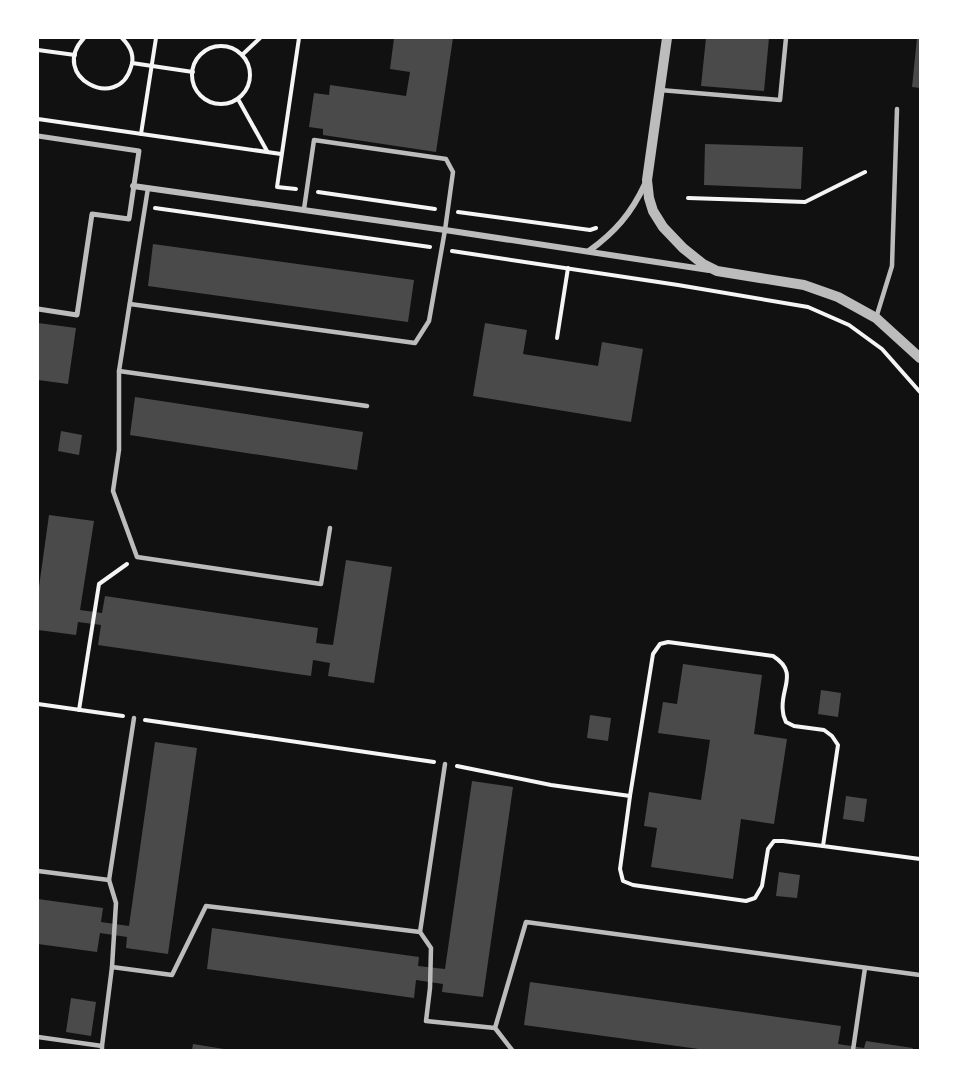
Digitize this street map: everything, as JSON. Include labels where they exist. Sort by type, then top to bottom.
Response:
[{"type":"street","points":[[667,38],[647,180],[649,198],[653,211],[672,238],[703,264],[717,271]]},
{"type":"street","points":[[38,136],[139,151],[129,219],[92,214],[77,315],[38,309]]},
{"type":"street","points":[[589,251],[625,219],[647,180]]},
{"type":"street","points":[[134,186],[589,251],[804,285],[838,297],[876,318],[921,358]]},
{"type":"lane","points":[[660,90],[780,99],[786,38]]},
{"type":"lane","points":[[876,318],[892,266],[897,109]]},
{"type":"lane","points":[[130,304],[416,343],[429,321],[442,249],[453,172],[446,159],[314,140],[304,209]]},
{"type":"lane","points":[[148,188],[119,371],[119,450],[113,491],[137,557],[321,585],[330,528]]},
{"type":"lane","points":[[119,371],[368,406]]},
{"type":"lane","points":[[38,1037],[102,1048],[112,967],[116,903],[109,880],[134,718]]},
{"type":"lane","points":[[445,764],[420,932],[431,948],[426,1021],[495,1028],[512,1050]]},
{"type":"lane","points":[[38,871],[109,880]]},
{"type":"lane","points":[[112,967],[172,975],[206,906],[420,932]]},
{"type":"lane","points":[[495,1028],[526,922],[921,975]]},
{"type":"lane","points":[[853,1050],[865,968]]},
{"type":"path","points":[[84,38],[77,47],[75,67],[79,76],[86,82],[93,87],[102,88],[119,84],[126,77],[132,63],[131,52],[122,38]]},
{"type":"path","points":[[141,134],[156,38]]},
{"type":"path","points":[[242,55],[260,38]]},
{"type":"path","points":[[277,187],[299,38]]},
{"type":"path","points":[[229,46],[238,51],[249,66],[249,84],[238,99],[220,104],[203,98],[197,91],[193,82],[193,72],[195,62],[209,48],[229,46]]},
{"type":"path","points":[[38,50],[75,56]]},
{"type":"path","points":[[132,63],[193,72]]},
{"type":"path","points":[[238,99],[267,152]]},
{"type":"path","points":[[38,119],[281,153]]},
{"type":"path","points":[[688,198],[805,202],[865,172]]},
{"type":"path","points":[[145,207],[568,268],[808,307],[849,325],[882,349],[921,392]]},
{"type":"path","points":[[557,338],[568,268]]},
{"type":"path","points":[[79,710],[99,584],[137,557]]},
{"type":"path","points":[[823,846],[838,745],[825,730],[795,726],[786,722],[782,711],[787,672],[782,662],[772,656],[668,642],[660,644],[653,654],[630,796],[620,869],[623,880],[633,885],[746,901],[755,898],[762,886],[768,849],[774,841],[921,859]]},
{"type":"path","points":[[38,704],[445,764],[551,785],[630,796]]},
{"type":"building","points":[[394,38],[453,38],[436,152],[323,135],[323,129],[309,127],[314,93],[329,95],[330,85],[406,96],[410,72],[390,69]]},
{"type":"building","points":[[706,38],[769,38],[764,91],[701,86]]},
{"type":"building","points":[[917,38],[920,38],[920,88],[912,87]]},
{"type":"building","points":[[705,144],[803,147],[801,189],[704,185]]},
{"type":"building","points":[[153,244],[414,280],[408,322],[148,286]]},
{"type":"building","points":[[38,323],[76,328],[68,384],[38,380]]},
{"type":"building","points":[[485,323],[527,330],[523,354],[598,366],[602,342],[643,349],[631,422],[473,396]]},
{"type":"building","points":[[135,397],[363,432],[357,470],[130,435]]},
{"type":"building","points":[[61,431],[82,435],[79,455],[58,451]]},
{"type":"building","points":[[49,515],[94,521],[80,610],[102,613],[105,596],[318,628],[316,643],[333,645],[346,560],[392,567],[374,683],[328,676],[330,663],[313,660],[311,676],[98,645],[101,625],[78,622],[76,635],[38,630],[38,594]]},
{"type":"building","points":[[683,664],[762,675],[754,734],[787,739],[774,824],[741,819],[733,879],[651,867],[657,828],[644,826],[649,792],[701,800],[710,740],[658,733],[663,702],[677,704]]},
{"type":"building","points":[[821,690],[841,693],[838,717],[818,714]]},
{"type":"building","points":[[590,715],[611,718],[608,741],[587,738]]},
{"type":"building","points":[[155,742],[197,748],[168,954],[126,948],[127,937],[100,933],[97,952],[38,944],[38,899],[103,908],[101,922],[129,926]]},
{"type":"building","points":[[472,781],[513,787],[483,997],[442,992],[443,984],[416,980],[414,998],[207,969],[212,928],[419,957],[418,966],[445,969]]},
{"type":"building","points":[[846,796],[867,799],[864,822],[843,819]]},
{"type":"building","points":[[779,872],[800,875],[797,898],[776,896]]},
{"type":"building","points":[[530,982],[841,1026],[838,1044],[864,1048],[866,1041],[913,1048],[912,1050],[706,1050],[524,1025]]},
{"type":"building","points":[[71,998],[96,1002],[91,1036],[66,1032]]},
{"type":"building","points":[[193,1044],[224,1049],[224,1050],[192,1050]]}]
